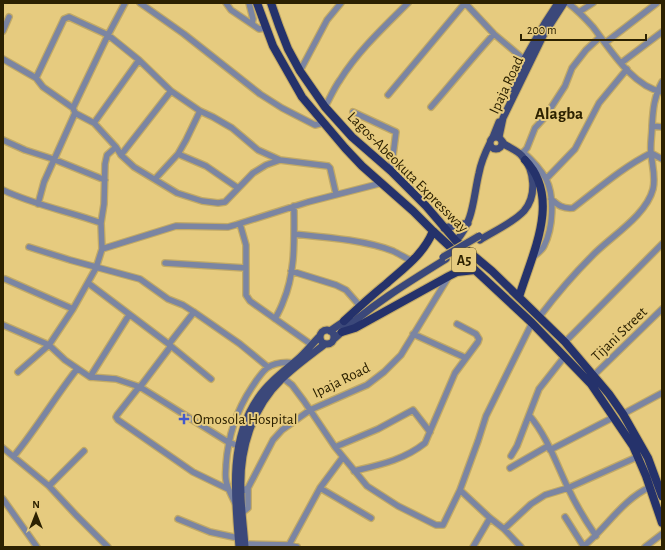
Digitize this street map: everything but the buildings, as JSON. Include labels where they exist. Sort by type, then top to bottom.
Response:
[{"type":"highway","name":"Lagos-Abeokuta Expressway","points":[[257,3],[273,46],[302,97],[323,123],[362,166],[413,211],[532,323],[592,384],[633,446],[650,487],[662,523]]},
{"type":"highway","name":"Lagos-Abeokuta Expressway","points":[[273,4],[281,32],[300,71],[325,107],[352,137],[391,171],[426,206],[456,241],[492,271],[540,316],[565,342],[609,394],[622,414],[648,458],[662,496]]},
{"type":"highway","points":[[519,297],[533,257],[542,224],[543,195],[535,171],[523,156]]},
{"type":"highway","points":[[344,321],[412,261],[425,246],[433,231]]},
{"type":"highway","points":[[342,332],[354,328],[456,272],[475,270]]},
{"type":"main road","name":"Ipaja Road","points":[[456,241],[468,223],[475,200],[478,175],[483,159],[496,143],[504,118],[527,62],[545,23],[558,3]]},
{"type":"main road","name":"Ipaja Road","points":[[527,62],[564,3]]},
{"type":"main road","points":[[243,546],[238,538],[235,490],[239,446],[244,422],[258,398],[278,375],[294,363],[323,332],[330,331],[444,258],[513,220],[524,211],[533,191],[531,172],[523,156],[504,144],[496,143]]},
{"type":"main road","points":[[479,238],[515,214],[522,207],[528,192],[528,178],[526,170],[520,160],[496,143]]},
{"type":"main road","points":[[444,228],[468,223]]},
{"type":"main road","points":[[243,546],[242,513],[235,490],[244,446],[250,428],[256,413],[266,397],[283,378],[325,344],[330,344],[353,322],[444,258]]},
{"type":"main road","points":[[330,331],[334,334],[334,339]]},
{"type":"main road","points":[[320,336],[321,341],[325,344]]},
{"type":"street","points":[[38,204],[42,187],[53,159],[108,35],[125,3]]},
{"type":"street","points":[[140,3],[184,34],[270,101],[315,125],[323,123]]},
{"type":"street","points":[[226,3],[232,10],[259,29],[266,28]]},
{"type":"street","points":[[249,3],[253,19],[252,24]]},
{"type":"street","points":[[300,71],[327,20],[341,3]]},
{"type":"street","points":[[325,107],[340,80],[358,56],[387,23],[408,3]]},
{"type":"street","points":[[388,95],[465,3],[494,34],[527,62]]},
{"type":"street","points":[[568,3],[580,12],[627,69],[641,83],[660,92]]},
{"type":"street","points":[[580,12],[593,3]]},
{"type":"street","points":[[605,43],[657,3]]},
{"type":"street","points":[[36,78],[64,19],[69,17],[108,35],[139,60],[171,91],[200,111],[232,128],[258,150],[280,160],[328,166],[330,168],[336,194]]},
{"type":"street","points":[[3,31],[9,18]]},
{"type":"street","points":[[621,62],[662,32]]},
{"type":"street","points":[[431,107],[494,34]]},
{"type":"street","points":[[533,257],[544,247],[549,232],[552,210],[551,199],[546,179],[532,160],[523,156],[535,128],[545,117],[565,86],[572,68],[586,50],[600,37]]},
{"type":"street","points":[[3,59],[36,78],[43,87],[74,111],[94,123],[116,146],[120,155],[134,167],[167,187],[191,198],[218,203],[225,202],[259,168],[280,160]]},
{"type":"street","points":[[94,123],[139,60]]},
{"type":"street","points":[[546,179],[574,149],[599,103],[627,69]]},
{"type":"street","points":[[540,316],[558,292],[593,255],[638,214],[650,197],[653,188],[654,176],[651,152],[652,114],[662,82]]},
{"type":"street","points":[[120,155],[171,91]]},
{"type":"street","points":[[155,179],[178,154],[200,111]]},
{"type":"street","points":[[353,112],[396,132],[391,171]]},
{"type":"street","points":[[652,126],[662,127]]},
{"type":"street","points":[[3,140],[25,150],[53,159],[105,180]]},
{"type":"street","points":[[18,372],[49,345],[96,268],[102,249],[101,223],[104,204],[105,164],[107,155],[116,146]]},
{"type":"street","points":[[551,199],[560,207],[566,209],[572,208],[628,166],[651,152]]},
{"type":"street","points":[[651,152],[662,159]]},
{"type":"street","points":[[178,154],[206,166],[238,188]]},
{"type":"street","points":[[102,249],[176,226],[228,227],[336,194],[382,183]]},
{"type":"street","points":[[3,190],[38,204],[72,213],[101,223]]},
{"type":"street","points":[[275,319],[284,302],[290,280],[294,246],[294,206]]},
{"type":"street","points":[[240,224],[246,244],[246,295],[250,301],[312,345]]},
{"type":"street","points":[[294,234],[384,248],[412,261]]},
{"type":"street","points":[[565,342],[662,244]]},
{"type":"street","points":[[29,247],[96,268],[140,279],[168,299],[194,312],[240,344],[268,368]]},
{"type":"street","points":[[165,263],[246,268]]},
{"type":"street","points":[[291,271],[336,284],[346,290],[360,306]]},
{"type":"street","name":"Ipaja Road","points":[[248,488],[273,440],[296,419],[310,410],[357,390],[377,378],[401,355],[449,276]]},
{"type":"street","points":[[5,278],[72,309]]},
{"type":"street","points":[[88,283],[170,345],[211,379]]},
{"type":"street","name":"Tijani Street","points":[[593,376],[662,309]]},
{"type":"street","points":[[194,312],[117,416],[118,420],[192,472],[235,490],[248,488],[248,508],[242,513]]},
{"type":"street","points":[[90,377],[129,315]]},
{"type":"street","points":[[283,378],[292,386],[304,401],[335,447],[367,486],[398,506],[436,525],[443,525],[460,490],[486,416],[532,323]]},
{"type":"street","points":[[354,472],[397,460],[425,443],[455,373],[479,339],[476,334],[457,324]]},
{"type":"street","points":[[3,325],[49,345],[65,360],[90,377],[116,379],[139,387],[228,442],[239,446]]},
{"type":"street","points":[[413,334],[466,358]]},
{"type":"street","points":[[511,456],[517,446],[539,389],[565,356]]},
{"type":"street","points":[[235,490],[226,480],[228,442],[240,405],[268,368],[283,362],[294,363]]},
{"type":"street","points":[[14,456],[77,369]]},
{"type":"street","points":[[622,414],[662,393]]},
{"type":"street","points":[[335,447],[378,429],[413,410],[430,432]]},
{"type":"street","points":[[529,415],[537,424],[579,512],[596,536]]},
{"type":"street","points":[[510,468],[614,417]]},
{"type":"street","points":[[3,448],[49,486],[106,547]]},
{"type":"street","points":[[49,486],[84,451]]},
{"type":"street","points":[[289,545],[320,488],[343,457]]},
{"type":"street","points":[[504,529],[532,504],[545,495],[568,488],[637,457]]},
{"type":"street","points":[[565,517],[584,546],[596,536],[615,513],[639,492],[650,487]]},
{"type":"street","points":[[320,488],[371,518]]},
{"type":"street","points":[[460,490],[504,529],[521,547]]},
{"type":"street","points":[[3,499],[38,547]]},
{"type":"street","points":[[473,547],[490,518]]},
{"type":"street","points":[[178,519],[210,532],[238,538]]},
{"type":"street","points":[[645,547],[662,534]]},
{"type":"street","points":[[243,546],[289,545],[297,547]]},
{"type":"place","name":"Omosola Hospital","points":[[184,419]]},
{"type":"district","name":"Alagba","points":[[559,113]]}]
